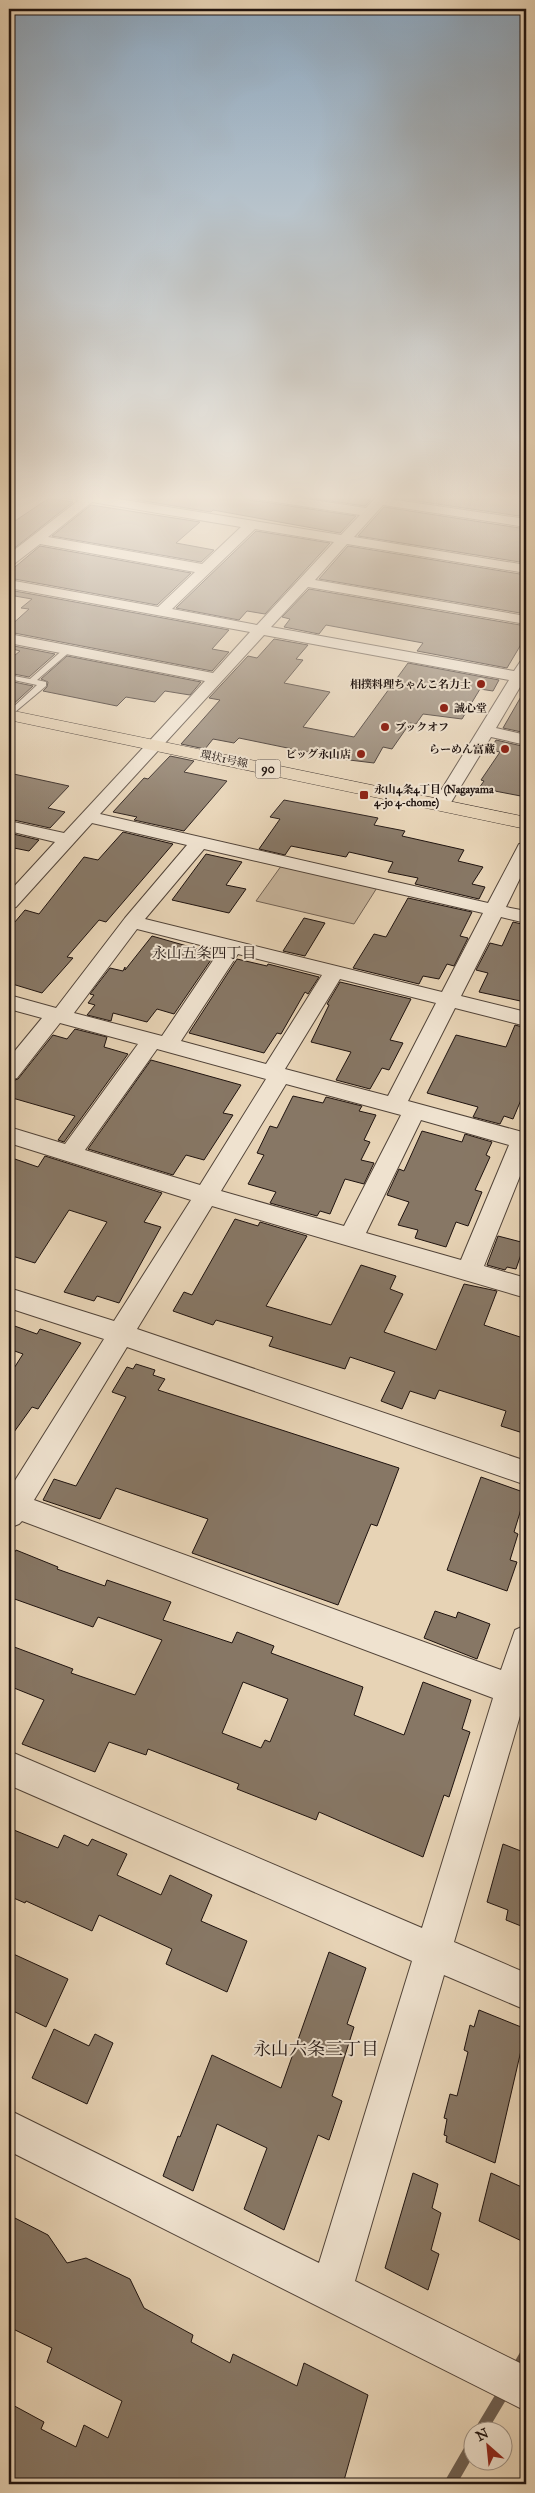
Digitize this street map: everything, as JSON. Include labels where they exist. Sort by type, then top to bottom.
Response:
[{"type":"main road","name":"環状1号線","points":[[9,715],[526,823]]},
{"type":"street","points":[[152,610],[524,673],[441,805]]},
{"type":"street","points":[[11,896],[88,817],[278,610]]},
{"type":"street","points":[[470,610],[526,620]]},
{"type":"street","points":[[9,638],[216,678]]},
{"type":"street","points":[[486,732],[526,740]]},
{"type":"street","points":[[88,817],[526,917]]},
{"type":"street","points":[[9,826],[67,839]]},
{"type":"street","points":[[9,1073],[58,1016],[132,922],[198,843]]},
{"type":"street","points":[[351,1237],[448,999],[526,848]]},
{"type":"street","points":[[132,922],[526,1019]]},
{"type":"street","points":[[70,1154],[159,1043],[233,946]]},
{"type":"street","points":[[334,972],[206,1196],[11,1508],[519,1693]]},
{"type":"street","points":[[9,1002],[525,1140],[469,1271]]},
{"type":"street","points":[[9,1135],[206,1196],[526,1288]]},
{"type":"street","points":[[9,1298],[121,1334],[526,1473]]},
{"type":"street","points":[[331,2291],[433,1952],[519,1693],[526,1640]]},
{"type":"street","points":[[9,1768],[526,1992]]},
{"type":"street","points":[[9,2130],[526,2389]]},
{"type":"lane","points":[[31,682],[69,649]]},
{"type":"lane","points":[[9,677],[43,684],[9,715]]},
{"type":"shaded area","points":[[284,862],[380,883],[354,924],[256,901]]},
{"type":"building","points":[[28,610],[121,610],[229,630],[212,649],[229,652],[212,671],[9,632],[9,627]]},
{"type":"building","points":[[188,610],[268,610],[265,614],[247,611],[239,620]]},
{"type":"building","points":[[288,610],[434,610],[526,626],[526,636],[507,668],[417,651],[423,643],[326,625],[319,634],[284,627],[290,619],[282,617]]},
{"type":"building","points":[[504,610],[526,610],[526,614]]},
{"type":"building","points":[[274,639],[308,645],[296,659],[303,660],[284,683],[330,692],[303,727],[354,737],[408,663],[499,680],[493,691],[480,689],[462,719],[423,714],[416,724],[410,723],[392,749],[383,747],[374,763],[341,759],[239,738],[234,743],[213,739],[205,749],[181,744],[220,700],[209,698],[248,656],[257,658]]},
{"type":"building","points":[[9,645],[55,654],[29,677],[9,673],[9,660],[20,651],[9,648]]},
{"type":"building","points":[[67,656],[201,682],[190,695],[165,691],[155,702],[126,697],[117,706],[43,691],[47,687],[48,682],[41,679]]},
{"type":"building","points":[[9,681],[33,686],[9,708]]},
{"type":"building","points":[[526,688],[526,733],[503,728]]},
{"type":"building","points":[[496,740],[526,747],[526,797],[479,788],[484,781],[481,780],[500,752],[490,750]]},
{"type":"building","points":[[170,756],[194,761],[184,772],[227,781],[184,831],[134,820],[137,817],[113,812],[144,778],[148,779]]},
{"type":"building","points":[[9,773],[69,786],[48,808],[65,812],[50,828],[9,819]]},
{"type":"building","points":[[284,800],[378,818],[374,825],[405,831],[402,836],[464,850],[458,861],[483,867],[472,884],[485,887],[479,899],[415,884],[418,878],[388,872],[393,862],[349,852],[346,857],[291,846],[285,855],[259,849],[280,819],[270,817]]},
{"type":"building","points":[[123,832],[173,844],[106,922],[99,920],[67,957],[73,958],[42,993],[9,983],[9,929],[25,910],[39,914],[84,857],[98,860]]},
{"type":"building","points":[[9,833],[39,840],[29,851],[9,847]]},
{"type":"building","points":[[206,854],[242,862],[226,885],[246,889],[229,913],[172,900]]},
{"type":"building","points":[[408,898],[472,912],[460,936],[468,938],[454,966],[447,964],[439,979],[423,976],[419,984],[353,968],[374,934],[386,937]]},
{"type":"building","points":[[304,918],[325,923],[305,956],[283,951]]},
{"type":"building","points":[[513,922],[526,925],[526,1010],[522,1009],[525,1002],[479,992],[488,973],[476,970],[490,943],[502,946]]},
{"type":"building","points":[[152,936],[215,954],[174,1014],[157,1009],[147,1022],[113,1013],[111,1021],[87,1015],[95,1005],[88,1003],[94,995],[90,994],[110,968],[123,971],[125,967],[125,970]]},
{"type":"building","points":[[237,959],[267,966],[268,964],[319,977],[308,994],[305,992],[281,1034],[277,1033],[264,1053],[189,1033]]},
{"type":"building","points":[[340,982],[411,999],[390,1040],[403,1043],[389,1070],[382,1068],[370,1089],[336,1080],[351,1052],[311,1042],[329,1005],[327,1004]]},
{"type":"building","points":[[515,1025],[526,1028],[526,1088],[513,1119],[504,1116],[500,1124],[473,1117],[478,1107],[427,1093],[456,1035],[506,1047]]},
{"type":"building","points":[[75,1029],[107,1037],[104,1047],[128,1054],[64,1142],[58,1140],[75,1116],[9,1097],[9,1082],[18,1079],[53,1035],[67,1039]]},
{"type":"building","points":[[151,1060],[241,1085],[223,1113],[233,1115],[204,1160],[186,1155],[173,1175],[88,1149]]},
{"type":"building","points":[[293,1096],[323,1103],[326,1097],[362,1106],[359,1111],[376,1115],[364,1140],[370,1142],[361,1160],[374,1163],[364,1184],[345,1179],[330,1214],[320,1211],[317,1216],[270,1203],[276,1192],[248,1184],[264,1155],[257,1153],[270,1126],[277,1128]]},
{"type":"building","points":[[422,1131],[462,1142],[465,1134],[492,1142],[486,1155],[490,1157],[475,1190],[482,1192],[468,1226],[456,1222],[446,1247],[415,1238],[418,1230],[398,1225],[409,1202],[387,1195],[399,1169],[404,1171]]},
{"type":"building","points":[[45,1156],[162,1193],[144,1222],[161,1227],[119,1303],[97,1296],[94,1301],[64,1292],[107,1222],[69,1210],[35,1263],[9,1255],[9,1157],[38,1167]]},
{"type":"building","points":[[235,1219],[258,1226],[260,1222],[307,1236],[266,1306],[331,1325],[361,1265],[396,1276],[390,1289],[403,1294],[384,1332],[436,1350],[464,1284],[497,1291],[484,1325],[526,1339],[526,1434],[501,1426],[506,1411],[439,1390],[435,1399],[410,1391],[402,1409],[381,1401],[395,1372],[350,1357],[345,1369],[269,1346],[273,1337],[216,1320],[213,1325],[173,1311],[184,1292],[192,1295]]},
{"type":"building","points":[[498,1236],[525,1243],[516,1269],[507,1267],[505,1270],[487,1265]]},
{"type":"building","points":[[9,1324],[37,1334],[40,1329],[81,1343],[38,1409],[32,1407],[9,1439],[9,1376],[23,1354],[9,1349]]},
{"type":"building","points":[[136,1364],[155,1370],[153,1375],[165,1379],[158,1390],[399,1468],[377,1526],[371,1524],[338,1605],[192,1553],[208,1519],[116,1488],[100,1519],[43,1500],[54,1479],[76,1486],[126,1397],[112,1392],[127,1367],[133,1369]]},
{"type":"building","points":[[481,1477],[526,1493],[514,1532],[518,1534],[510,1560],[517,1562],[507,1591],[447,1570]]},
{"type":"building","points":[[16,1550],[58,1567],[57,1569],[105,1586],[107,1580],[171,1602],[163,1620],[232,1643],[237,1632],[274,1646],[271,1653],[363,1687],[354,1715],[404,1735],[423,1682],[471,1700],[462,1729],[470,1732],[449,1797],[444,1795],[423,1857],[319,1812],[316,1820],[237,1789],[239,1784],[148,1749],[146,1755],[109,1742],[95,1772],[22,1744],[44,1700],[9,1686],[9,1645],[73,1669],[71,1673],[135,1695],[162,1640],[98,1617],[93,1627],[9,1597],[9,1562]],"holes":[[[243,1682],[288,1699],[270,1742],[265,1740],[261,1748],[222,1733]]]},
{"type":"building","points":[[435,1611],[456,1618],[458,1612],[490,1624],[477,1659],[424,1638]]},
{"type":"building","points":[[9,1828],[58,1848],[64,1835],[88,1846],[92,1839],[127,1854],[117,1875],[161,1895],[170,1875],[212,1895],[201,1921],[247,1941],[227,1992],[166,1964],[172,1949],[99,1915],[92,1931],[26,1901],[25,1903],[9,1896]]},
{"type":"building","points":[[503,1844],[526,1853],[526,1928],[506,1920],[508,1910],[487,1902]]},
{"type":"building","points":[[9,1952],[68,1979],[46,2027],[9,2009]]},
{"type":"building","points":[[329,1952],[366,1968],[347,2024],[354,2027],[332,2096],[342,2101],[329,2140],[318,2135],[284,2230],[244,2209],[267,2148],[217,2124],[193,2191],[163,2176],[212,2055],[281,2088]]},
{"type":"building","points":[[479,2010],[526,2029],[495,2163],[446,2142],[447,2136],[444,2135],[447,2119],[444,2118],[450,2094],[457,2096],[468,2052],[464,2050],[470,2025],[474,2027]]},
{"type":"building","points":[[54,2029],[89,2046],[95,2034],[113,2043],[87,2104],[32,2078]]},
{"type":"building","points":[[413,2173],[438,2184],[432,2208],[441,2213],[431,2250],[439,2254],[428,2290],[385,2268]]},
{"type":"building","points":[[491,2173],[526,2189],[526,2243],[479,2221]]},
{"type":"building","points":[[9,2215],[48,2235],[67,2263],[86,2258],[130,2279],[144,2308],[193,2335],[191,2342],[230,2363],[233,2354],[297,2386],[304,2363],[368,2395],[343,2484],[9,2484],[9,2403],[44,2422],[41,2429],[76,2447],[84,2425],[108,2438],[122,2401],[47,2362],[52,2348],[9,2327]]},
{"type":"waterway","points":[[516,2371],[526,2354]]},
{"type":"waterway","points":[[487,2420],[505,2390]]},
{"type":"waterway","points":[[450,2484],[462,2463]]},
{"type":"place","name":"相撲料理ちゃんこ名力士","points":[[481,684]]},
{"type":"place","name":"誠心堂","points":[[444,708]]},
{"type":"place","name":"ブックオフ","points":[[385,727]]},
{"type":"place","name":"らーめん富蔵","points":[[505,749]]},
{"type":"place","name":"ビッグ永山店","points":[[361,754]]},
{"type":"place","name":"永山4条4丁目 (Nagayama 4-jo 4-chome)","points":[[364,795]]},
{"type":"district","name":"永山五条四丁目","points":[[204,953]]},
{"type":"district","name":"永山六条三丁目","points":[[316,2049]]}]
